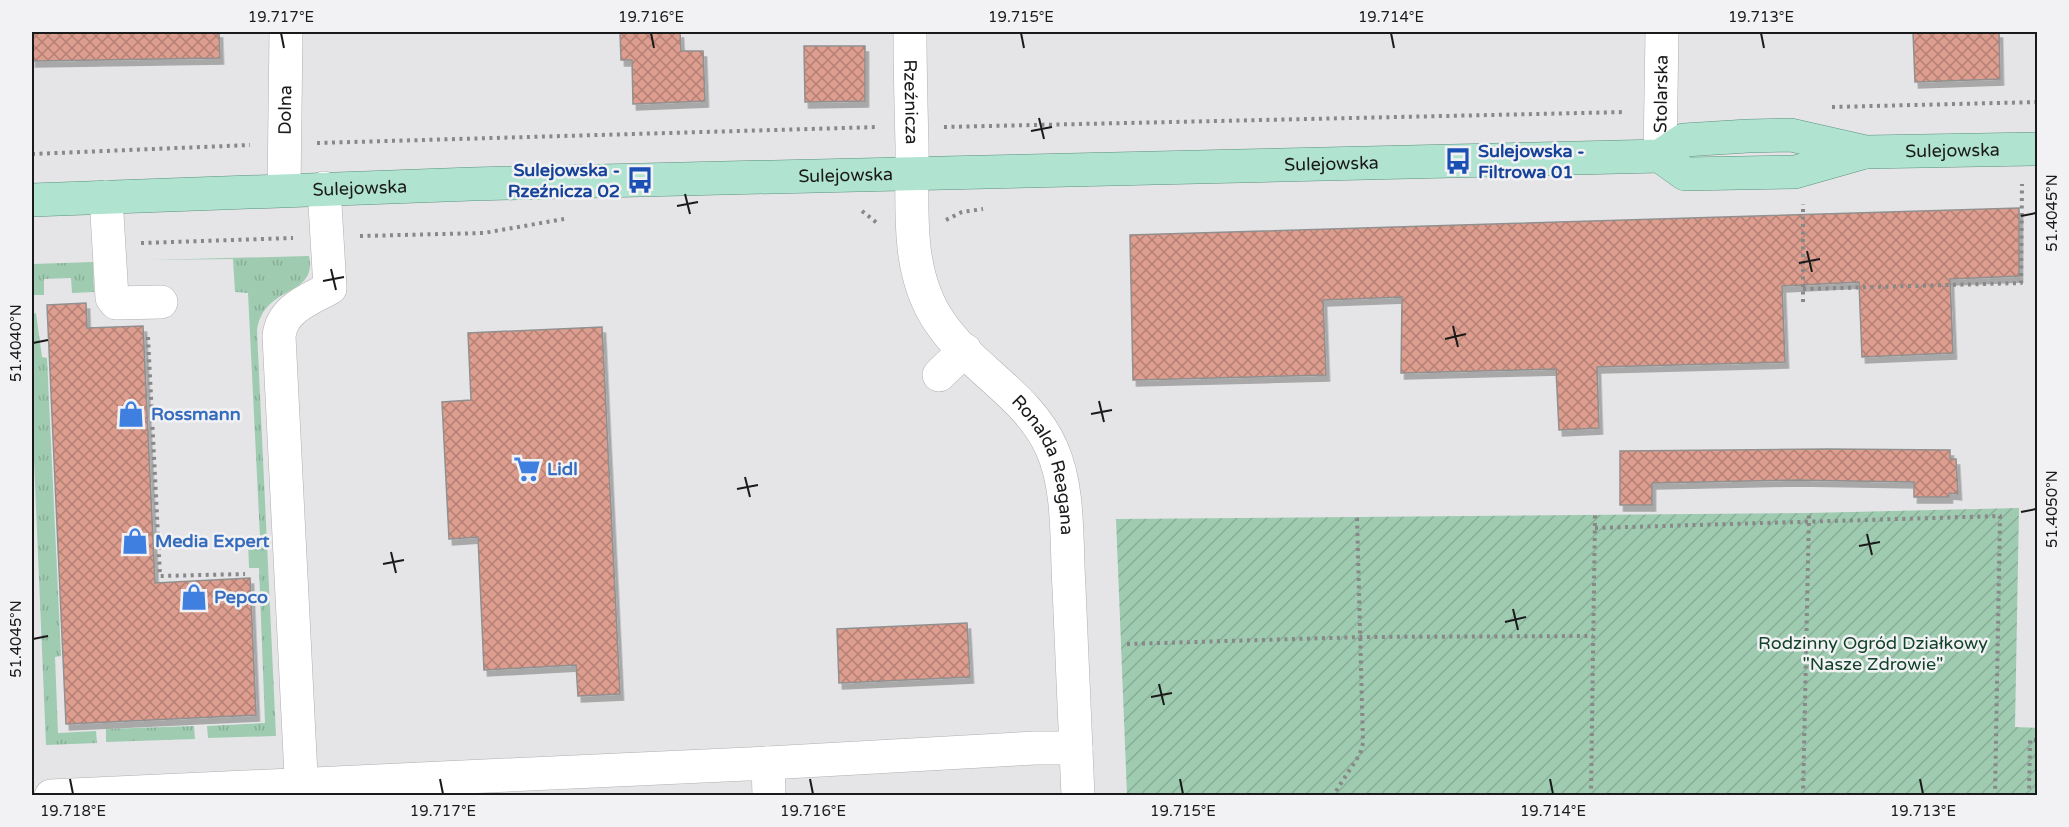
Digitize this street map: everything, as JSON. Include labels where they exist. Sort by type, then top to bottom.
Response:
[{"type":"main road","name":"Sulejowska","points":[[32,200],[324,188],[1660,156],[1685,174],[1795,172],[1866,152],[2037,148]]},
{"type":"street","name":"Dolna","points":[[284,190],[286,32]]},
{"type":"street","name":"Rzeźnicza","points":[[910,32],[912,174]]},
{"type":"street","name":"Stolarska","points":[[1660,156],[1662,32]]},
{"type":"street","name":"Ronalda Reagana","points":[[912,174],[913,235],[918,275],[930,306],[941,325],[1035,421],[1052,449],[1059,472],[1066,529],[1078,795]]},
{"type":"street","points":[[302,789],[279,336],[280,325],[290,311],[330,288],[324,188]]},
{"type":"street","points":[[106,197],[112,298],[116,303],[154,301]]},
{"type":"street","points":[[939,375],[965,350]]},
{"type":"street","points":[[51,795],[302,789],[1035,748],[1076,748]]},
{"type":"street","points":[[768,763],[770,795]]},
{"type":"path","points":[[1830,107],[2037,102]]},
{"type":"path","points":[[32,154],[284,144],[911,127],[1662,111]]},
{"type":"path","points":[[1803,289],[2021,282],[2022,183]]},
{"type":"path","points":[[1803,198],[1803,302]]},
{"type":"path","points":[[858,209],[881,227]]},
{"type":"path","points":[[108,244],[484,233],[567,218]]},
{"type":"path","points":[[143,243],[154,301],[160,576],[245,574]]},
{"type":"path","points":[[1803,795],[1809,513]]},
{"type":"path","points":[[1591,795],[1595,514]]},
{"type":"path","points":[[1336,791],[1360,754],[1363,743],[1358,516]]},
{"type":"path","points":[[1595,528],[2000,516],[1995,795]]},
{"type":"path","points":[[1127,644],[1362,637],[1593,636]]},
{"type":"path","points":[[2029,795],[2030,740],[2037,740]]},
{"type":"green space","points":[[309,256],[310,269],[306,279],[269,305],[261,316],[257,331],[276,736],[208,738],[207,726],[265,723],[259,568],[249,568],[249,538],[260,537],[248,293],[235,292],[233,259],[149,260]]},
{"type":"green space","points":[[93,262],[94,292],[72,293],[71,278],[44,279],[44,295],[32,295],[32,264]]},
{"type":"green space","points":[[36,313],[42,357],[47,358],[61,656],[55,657],[58,733],[96,731],[97,743],[46,745],[32,412],[32,314]]},
{"type":"green space","name":"Rodzinny Ogród Działkowy \"Nasze Zdrowie\"","points":[[2019,508],[2015,727],[2037,728],[2037,795],[1127,795],[1116,519],[1809,513]]},
{"type":"green space","points":[[194,726],[195,739],[106,742],[106,729]]},
{"type":"building","points":[[32,32],[219,32],[220,58],[32,61]]},
{"type":"building","points":[[620,32],[680,32],[681,51],[703,51],[705,101],[633,104],[632,60],[621,60]]},
{"type":"building","points":[[1913,32],[1999,32],[2000,79],[1915,82]]},
{"type":"building","points":[[804,46],[865,46],[865,101],[805,102]]},
{"type":"building","points":[[2019,208],[2019,276],[1950,279],[1953,353],[1862,357],[1859,282],[1782,286],[1785,362],[1597,367],[1599,428],[1559,430],[1556,369],[1401,373],[1402,297],[1323,300],[1326,375],[1133,380],[1130,235]]},
{"type":"building","points":[[86,303],[87,328],[143,326],[155,583],[250,578],[256,715],[66,724],[47,305]]},
{"type":"building","name":"Lidl","points":[[602,327],[620,694],[578,696],[576,665],[484,670],[478,537],[449,539],[442,402],[471,400],[468,333]]},
{"type":"building","points":[[1950,450],[1950,459],[1956,459],[1958,494],[1949,493],[1949,497],[1914,497],[1914,482],[1795,480],[1652,483],[1652,505],[1620,505],[1620,451]]},
{"type":"building","points":[[967,623],[970,677],[839,683],[837,629]]},
{"type":"place","name":"Sulejowska - Filtrowa 01","points":[[1458,161]]},
{"type":"place","name":"Sulejowska - Rzeźnicza 02","points":[[640,180]]},
{"type":"place","name":"Rossmann","points":[[131,414]]},
{"type":"place","name":"Lidl","points":[[527,469]]},
{"type":"place","name":"Media Expert","points":[[135,541]]},
{"type":"place","name":"Pepco","points":[[194,597]]}]
